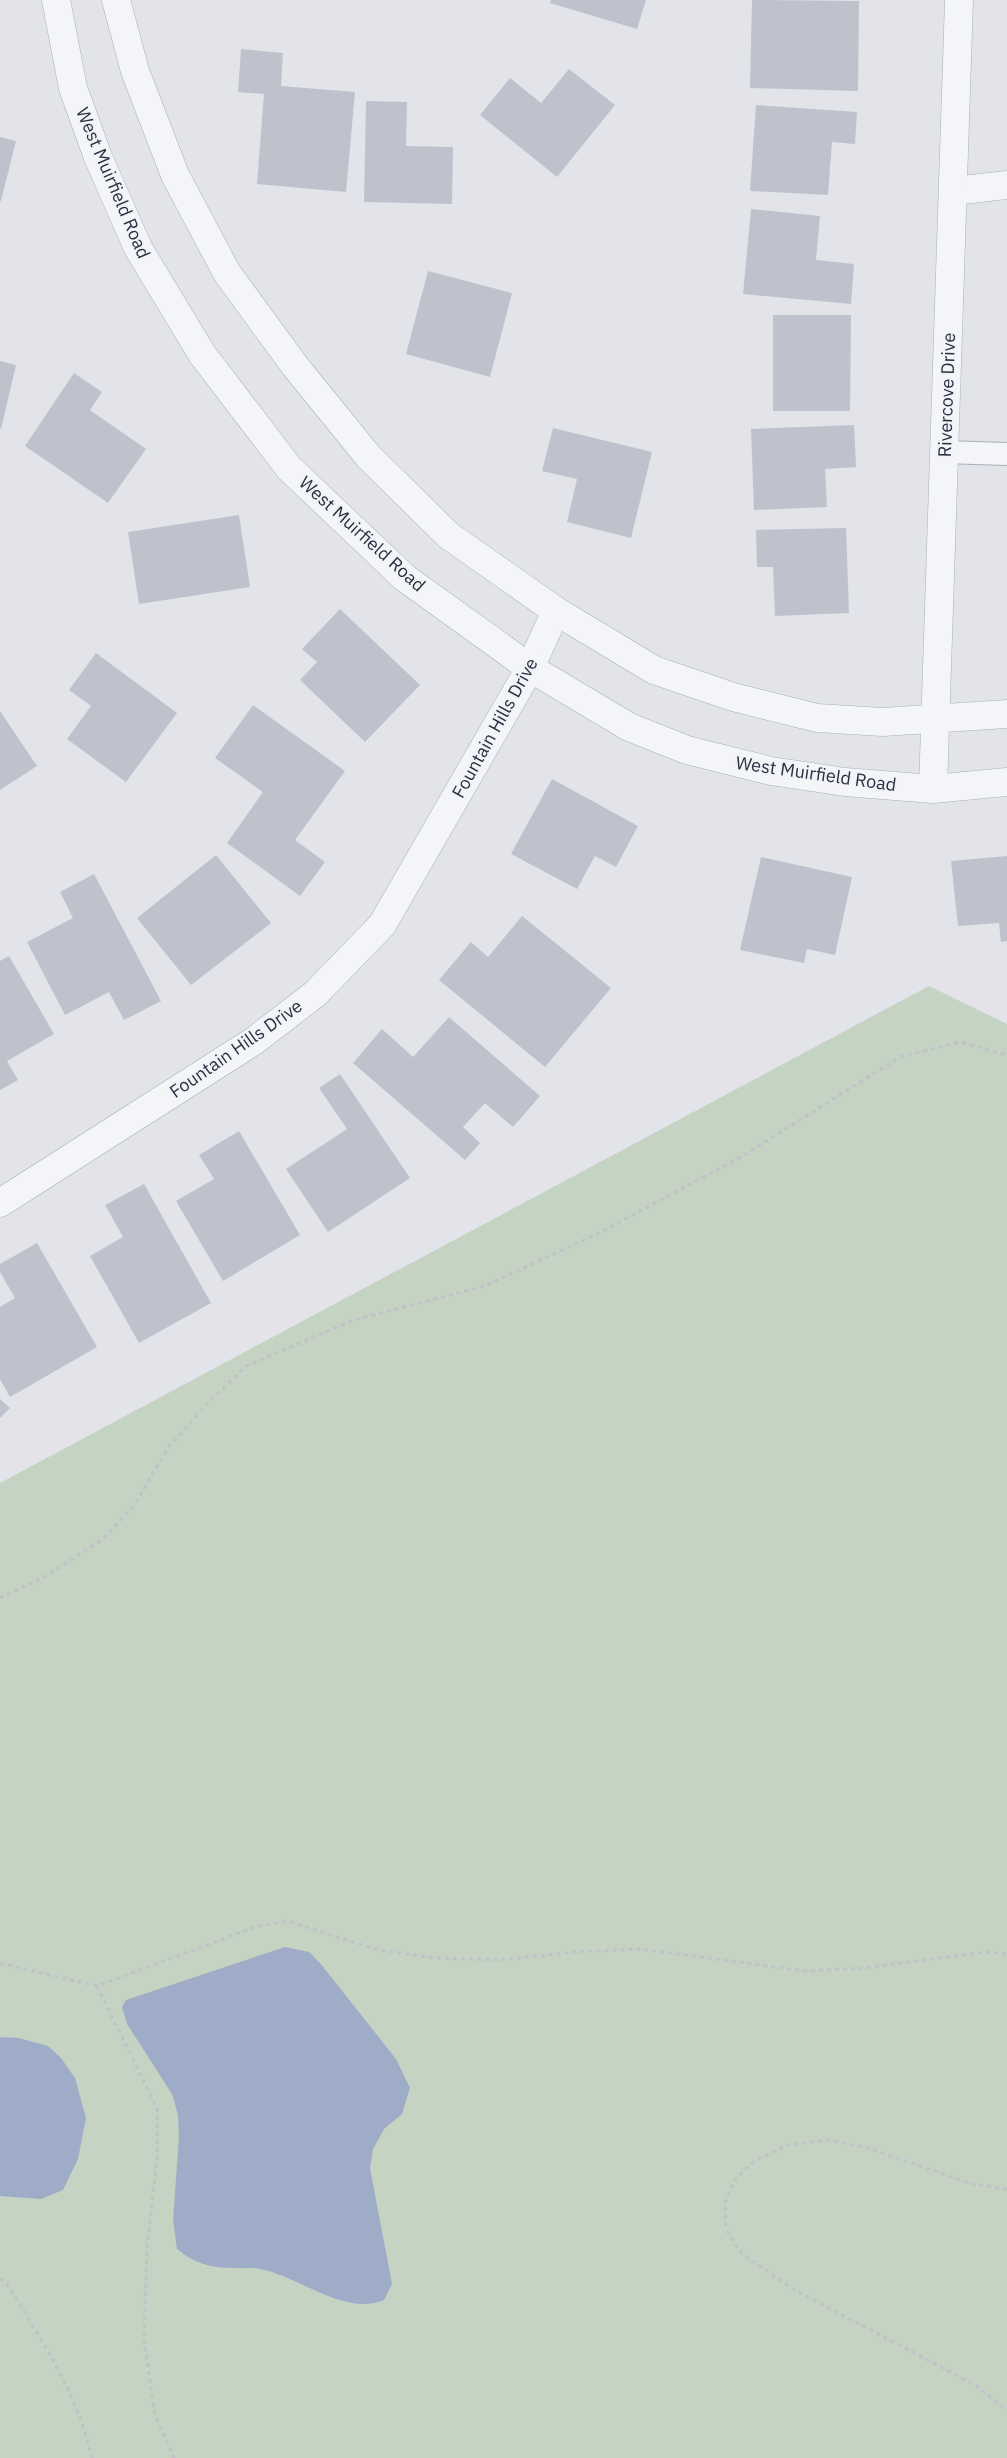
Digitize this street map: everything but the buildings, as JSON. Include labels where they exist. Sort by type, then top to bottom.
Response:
[{"type":"street","name":"West Muirfield Road","points":[[56,0],[73,88],[98,157],[138,248],[202,354],[296,475],[405,578],[530,668],[629,727],[687,750],[771,771],[845,782],[933,789],[1007,782]]},
{"type":"street","points":[[116,0],[135,71],[175,175],[227,273],[295,366],[368,456],[448,535],[556,611],[654,670],[733,697],[817,718],[883,722],[1007,714]]},
{"type":"street","name":"Rivercove Drive","points":[[933,789],[959,0]]},
{"type":"street","points":[[954,191],[1007,185]]},
{"type":"street","name":"Fountain Hills Drive","points":[[0,1203],[254,1041],[315,994],[382,925],[530,668],[556,611]]},
{"type":"lane","points":[[944,452],[1007,454]]},
{"type":"path","points":[[0,1598],[48,1575],[103,1539],[134,1506],[168,1448],[209,1402],[246,1366],[354,1320],[485,1286],[601,1232],[741,1156],[900,1057],[960,1042],[1007,1054]]},
{"type":"path","points":[[0,1963],[96,1986],[255,1927],[287,1921],[378,1950],[434,1958],[500,1960],[575,1952],[640,1949],[806,1971],[865,1968],[986,1952],[1007,1954]]},
{"type":"path","points":[[96,1986],[157,2108],[157,2159],[147,2247],[144,2340],[155,2415],[174,2458]]},
{"type":"path","points":[[1007,2189],[972,2184],[871,2149],[830,2140],[788,2145],[756,2160],[736,2178],[725,2203],[726,2229],[741,2253],[793,2289],[977,2386],[1007,2411]]},
{"type":"path","points":[[0,2279],[7,2284],[50,2354],[85,2427],[92,2458]]},
{"type":"green space","points":[[929,986],[1007,1024],[1007,2458],[0,2458],[0,1483]]},
{"type":"water","points":[[285,1947],[309,1952],[320,1963],[396,2059],[410,2088],[402,2114],[384,2129],[373,2149],[370,2168],[392,2284],[384,2300],[369,2304],[338,2300],[275,2273],[260,2269],[220,2267],[198,2262],[177,2249],[173,2220],[179,2137],[178,2115],[172,2094],[127,2024],[122,2007],[126,2000]]},
{"type":"water","points":[[0,2037],[19,2038],[48,2046],[61,2058],[75,2078],[86,2118],[78,2159],[63,2190],[41,2199],[0,2196]]}]
